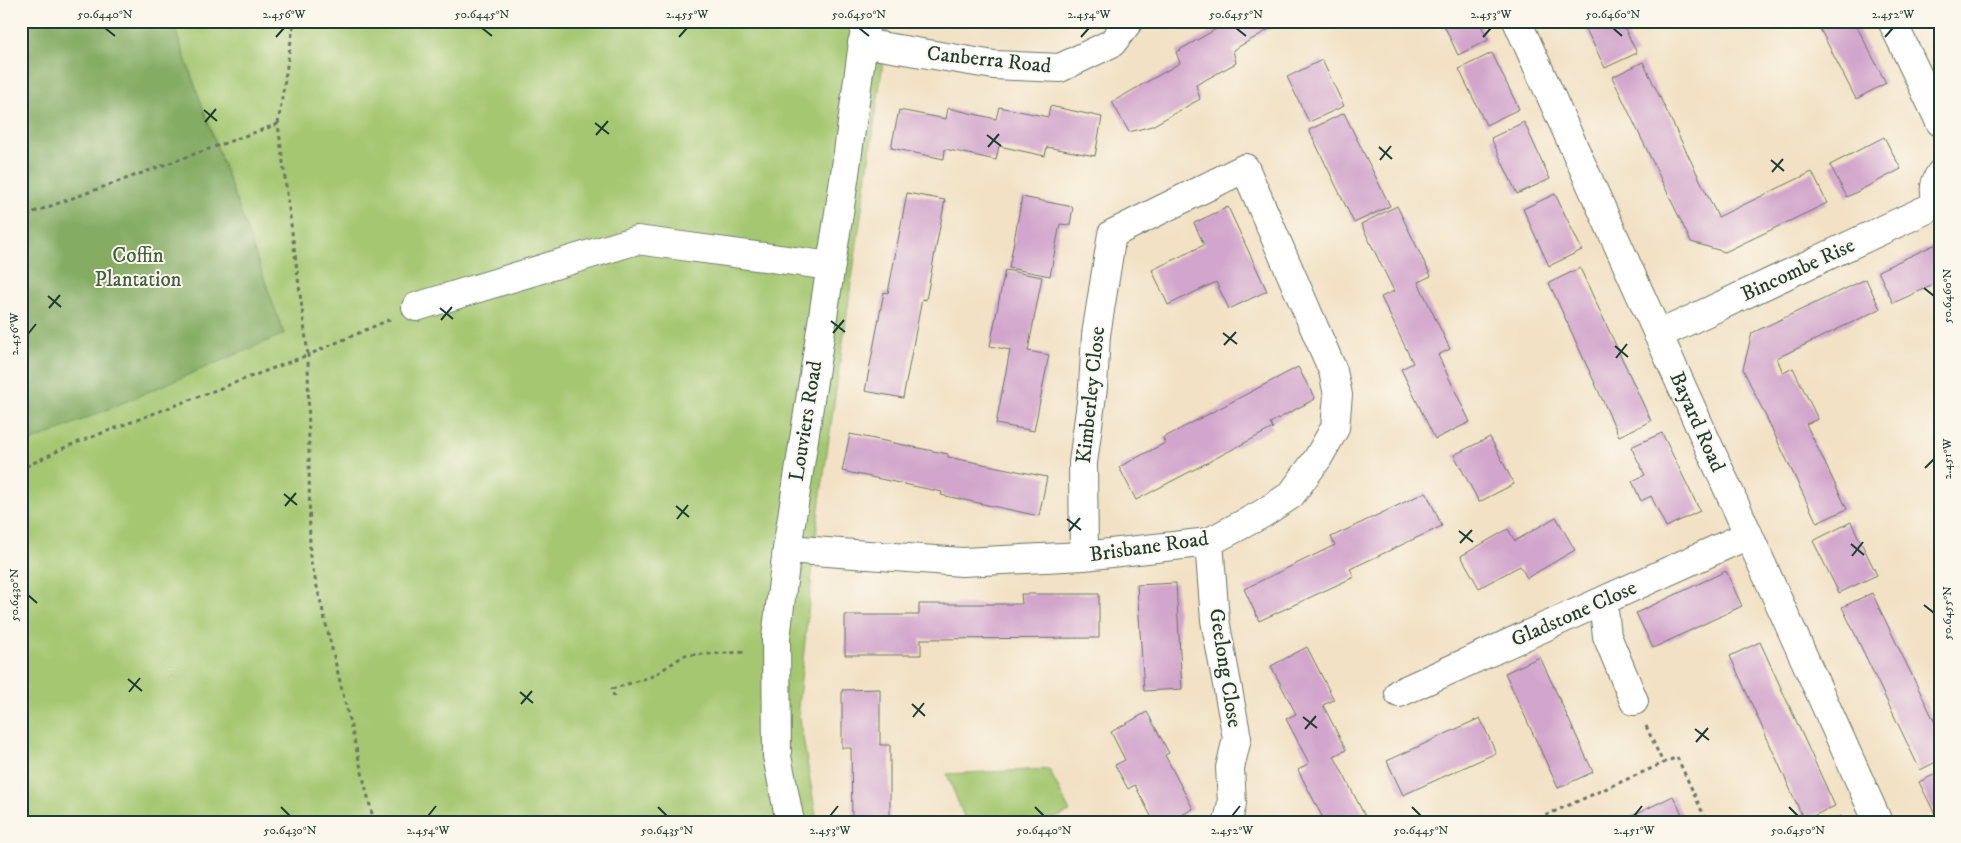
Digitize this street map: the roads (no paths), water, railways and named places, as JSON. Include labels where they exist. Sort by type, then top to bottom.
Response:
[{"type":"street","name":"Canberra Road","points":[[864,32],[994,65],[1060,68],[1112,43],[1130,21]]},
{"type":"street","name":"Bayard Road","points":[[1517,21],[1878,822]]},
{"type":"street","points":[[1892,21],[1940,122]]},
{"type":"street","name":"Louviers Road","points":[[790,822],[777,756],[776,650],[787,549],[831,266],[864,32]]},
{"type":"street","name":"Brisbane Road","points":[[787,549],[962,562],[1084,556],[1209,542],[1262,514],[1291,495],[1318,458],[1335,428],[1338,395],[1333,371],[1246,168],[1112,234]]},
{"type":"street","points":[[1939,205],[1935,192],[1936,180],[1940,174]]},
{"type":"street","name":"Bincombe Rise","points":[[1658,335],[1939,205]]},
{"type":"street","name":"Kimberley Close","points":[[1084,556],[1082,463],[1093,388],[1096,335],[1112,234]]},
{"type":"street","points":[[416,308],[637,240],[831,266]]},
{"type":"street","name":"Gladstone Close","points":[[1399,693],[1748,535]]},
{"type":"street","name":"Geelong Close","points":[[1209,542],[1215,620],[1236,738],[1230,768],[1232,802],[1228,822]]},
{"type":"street","points":[[1602,601],[1606,636],[1634,701]]},
{"type":"park label","name":"Coffin Plantation","points":[[138,268]]}]
